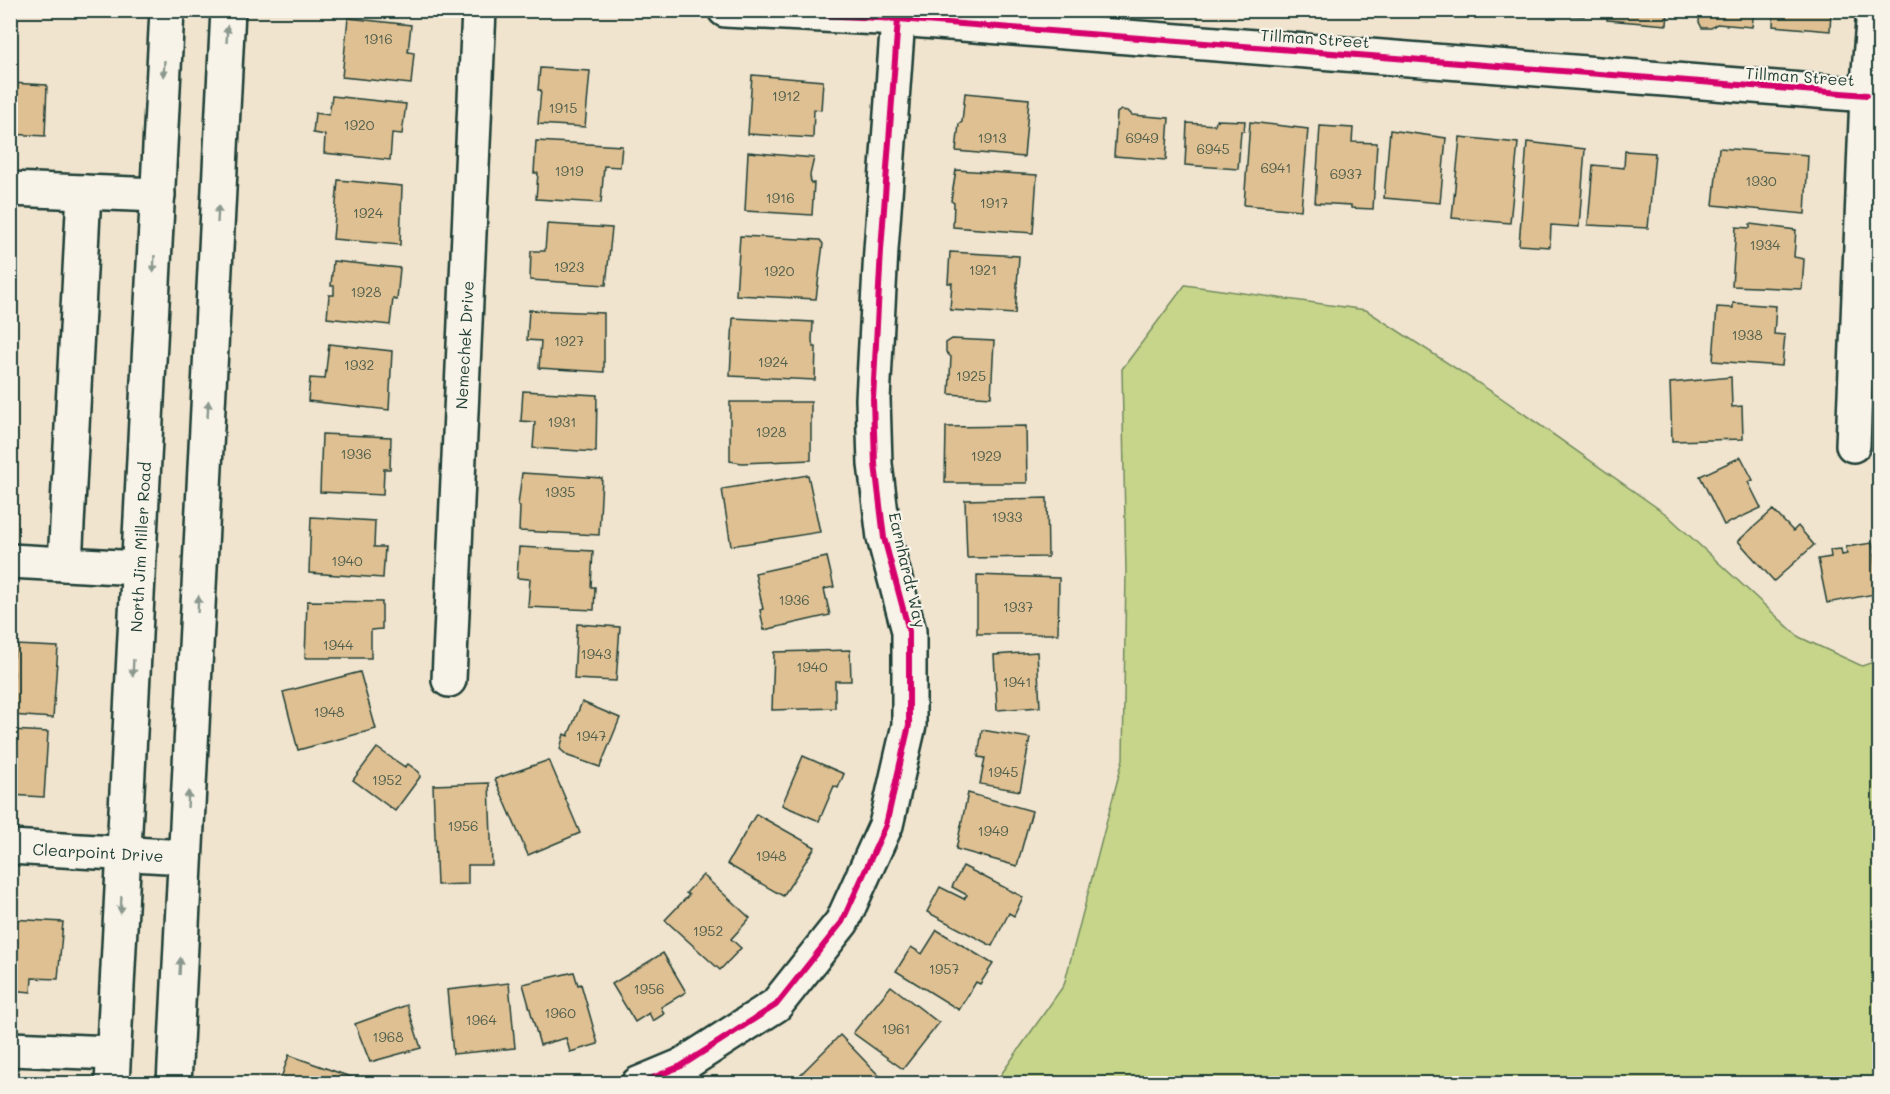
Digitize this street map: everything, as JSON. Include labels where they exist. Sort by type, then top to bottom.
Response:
[{"type":"street","name":"North Jim Miller Road","points":[[113,1068],[167,10]]},
{"type":"street","points":[[174,1083],[228,10]]},
{"type":"street","name":"Nemechek Drive","points":[[449,680],[479,10]]},
{"type":"street","name":"Tillman Street","points":[[725,10],[898,19],[1867,94]]},
{"type":"street","points":[[1853,445],[1867,94],[1874,10]]},
{"type":"street","name":"Earnhardt Way","points":[[638,1083],[681,1066],[776,1005],[842,922],[886,825],[909,725],[909,631],[884,538],[875,464],[873,399],[898,19]]},
{"type":"street","points":[[10,189],[158,195]]},
{"type":"street","points":[[65,564],[84,192]]},
{"type":"street","points":[[10,561],[138,568]]},
{"type":"street","name":"Clearpoint Drive","points":[[10,847],[185,857]]},
{"type":"street","points":[[10,1049],[113,1068]]},
{"type":"green space","points":[[1185,285],[1366,310],[1500,397],[1666,514],[1799,637],[1862,666],[1879,660],[1879,1083],[995,1083],[1064,985],[1123,759],[1126,573],[1122,369]]},
{"type":"building","points":[[1526,10],[1584,10],[1584,16],[1526,15]]},
{"type":"building","points":[[1608,10],[1668,10],[1667,25],[1607,20]]},
{"type":"building","points":[[1700,10],[1754,10],[1752,27],[1717,24],[1711,28],[1702,28],[1699,22]]},
{"type":"building","points":[[1774,10],[1831,10],[1830,31],[1773,26]]},
{"type":"building","points":[[348,18],[411,25],[408,52],[414,53],[411,84],[342,77]]},
{"type":"building","points":[[540,68],[590,71],[585,127],[538,124]]},
{"type":"building","points":[[752,75],[823,81],[821,110],[814,109],[813,138],[748,134]]},
{"type":"building","points":[[10,83],[47,85],[45,136],[10,134]]},
{"type":"building","points":[[965,93],[1029,99],[1024,157],[956,151]]},
{"type":"building","points":[[332,96],[406,104],[402,134],[392,133],[390,160],[324,153],[325,135],[313,133],[315,113],[329,115]]},
{"type":"building","points":[[1121,110],[1128,111],[1132,115],[1169,118],[1166,160],[1114,156],[1117,113]]},
{"type":"building","points":[[1216,120],[1245,121],[1244,131],[1241,131],[1238,169],[1185,165],[1187,123],[1215,125]]},
{"type":"building","points":[[1250,122],[1308,129],[1301,210],[1244,205]]},
{"type":"building","points":[[1320,126],[1353,128],[1352,142],[1377,143],[1373,209],[1315,203]]},
{"type":"building","points":[[1390,130],[1446,138],[1440,203],[1384,198]]},
{"type":"building","points":[[1460,137],[1518,143],[1510,223],[1452,218]]},
{"type":"building","points":[[536,141],[622,146],[620,167],[604,166],[601,203],[536,199],[538,173],[534,173]]},
{"type":"building","points":[[1527,142],[1585,149],[1579,227],[1551,225],[1550,247],[1519,245]]},
{"type":"building","points":[[1719,148],[1808,155],[1805,214],[1713,205]]},
{"type":"building","points":[[1625,151],[1655,153],[1648,228],[1588,225],[1593,165],[1624,168]]},
{"type":"building","points":[[748,152],[814,158],[810,175],[811,183],[814,183],[812,215],[745,211]]},
{"type":"building","points":[[956,170],[1037,175],[1033,233],[953,227],[954,203],[951,201]]},
{"type":"building","points":[[338,180],[402,186],[400,245],[333,239]]},
{"type":"building","points":[[547,224],[612,228],[606,285],[530,280],[531,251],[545,251]]},
{"type":"building","points":[[1750,224],[1796,230],[1794,257],[1804,259],[1802,289],[1732,286],[1736,227],[1750,228]]},
{"type":"building","points":[[740,236],[820,240],[823,244],[816,299],[736,295]]},
{"type":"building","points":[[950,252],[1019,256],[1015,314],[950,310],[952,283],[948,283]]},
{"type":"building","points":[[333,261],[400,268],[397,300],[393,299],[390,325],[327,318],[329,295],[334,295],[334,286],[331,286]]},
{"type":"building","points":[[1733,303],[1776,306],[1774,334],[1785,335],[1782,366],[1713,361],[1717,307],[1733,308]]},
{"type":"building","points":[[529,310],[604,313],[604,372],[539,368],[541,341],[527,340]]},
{"type":"building","points":[[733,318],[813,322],[812,340],[813,347],[816,347],[815,380],[730,376]]},
{"type":"building","points":[[952,339],[994,341],[991,397],[949,394],[951,357],[946,352],[946,343]]},
{"type":"building","points":[[329,344],[392,351],[389,410],[308,401],[310,378],[325,379]]},
{"type":"building","points":[[1731,377],[1732,407],[1742,406],[1743,439],[1672,441],[1670,383]]},
{"type":"building","points":[[523,391],[597,395],[596,452],[533,448],[535,422],[521,421]]},
{"type":"building","points":[[730,402],[811,402],[811,460],[742,463],[730,461]]},
{"type":"building","points":[[1026,426],[1027,483],[945,483],[946,427]]},
{"type":"building","points":[[322,434],[391,437],[390,469],[384,469],[383,495],[320,492]]},
{"type":"building","points":[[1741,457],[1753,480],[1748,482],[1761,508],[1724,525],[1700,476]]},
{"type":"building","points":[[522,473],[602,478],[599,535],[519,531],[520,507],[518,505]]},
{"type":"building","points":[[808,475],[820,532],[731,546],[722,489]]},
{"type":"building","points":[[1047,498],[1048,557],[967,558],[965,500]]},
{"type":"building","points":[[1773,510],[1793,531],[1798,526],[1814,545],[1774,581],[1738,541]]},
{"type":"building","points":[[311,517],[375,521],[374,547],[385,547],[383,578],[309,573]]},
{"type":"building","points":[[1872,543],[1880,593],[1827,603],[1818,559],[1831,557],[1830,550],[1841,549],[1842,555],[1847,554],[1846,547]]},
{"type":"building","points":[[519,547],[593,551],[591,587],[595,587],[594,610],[528,607],[530,579],[517,578]]},
{"type":"building","points":[[827,557],[834,587],[824,589],[830,615],[764,630],[760,610],[763,609],[755,573]]},
{"type":"building","points":[[977,575],[1059,578],[1058,634],[977,634]]},
{"type":"building","points":[[307,601],[382,602],[382,629],[371,630],[371,658],[305,658]]},
{"type":"building","points":[[577,624],[620,627],[616,681],[574,679]]},
{"type":"building","points":[[15,645],[58,647],[53,718],[11,715],[10,698],[12,698],[14,672],[10,672],[10,657],[14,657]]},
{"type":"building","points":[[850,650],[851,681],[835,681],[835,708],[772,710],[774,652]]},
{"type":"building","points":[[1037,652],[1040,707],[997,710],[994,655]]},
{"type":"building","points":[[360,672],[376,729],[298,750],[283,692]]},
{"type":"building","points":[[582,702],[620,718],[600,767],[568,756],[560,749],[564,734],[568,736]]},
{"type":"building","points":[[10,730],[48,732],[44,797],[10,795]]},
{"type":"building","points":[[982,730],[1030,738],[1020,791],[980,784],[985,758],[978,757]]},
{"type":"building","points":[[377,748],[405,767],[408,764],[419,772],[420,777],[395,811],[353,780]]},
{"type":"building","points":[[803,756],[844,774],[838,788],[834,786],[819,821],[782,805]]},
{"type":"building","points":[[549,760],[580,833],[528,855],[495,779]]},
{"type":"building","points":[[489,783],[492,865],[468,865],[468,884],[437,885],[433,785]]},
{"type":"building","points":[[968,793],[1032,811],[1017,866],[956,849]]},
{"type":"building","points":[[756,814],[815,847],[783,896],[727,864]]},
{"type":"building","points":[[963,866],[1023,897],[1014,916],[1009,913],[992,946],[927,912],[940,887],[964,899],[967,895],[952,887]]},
{"type":"building","points":[[703,875],[750,918],[731,939],[741,948],[720,970],[665,920],[689,895],[686,893]]},
{"type":"building","points":[[10,919],[63,922],[58,979],[32,978],[31,992],[10,990]]},
{"type":"building","points":[[937,930],[993,964],[980,984],[976,982],[959,1010],[896,971],[911,947],[922,954]]},
{"type":"building","points":[[663,953],[686,992],[661,1007],[664,1014],[653,1021],[649,1013],[635,1022],[612,984]]},
{"type":"building","points":[[574,972],[578,985],[581,984],[598,1044],[570,1052],[566,1038],[540,1045],[523,984]]},
{"type":"building","points":[[509,983],[515,1048],[453,1054],[447,990]]},
{"type":"building","points":[[891,986],[939,1023],[903,1069],[853,1033]]},
{"type":"building","points":[[407,1005],[421,1048],[370,1062],[355,1024]]},
{"type":"building","points":[[840,1035],[887,1084],[808,1084],[800,1075]]},
{"type":"building","points":[[289,1055],[359,1080],[357,1084],[279,1084]]},
{"type":"cycle path","points":[[725,10],[898,19],[1867,95]]},
{"type":"cycle path","points":[[638,1084],[681,1066],[776,1005],[842,922],[886,825],[909,725],[909,631],[884,538],[875,464],[873,399],[898,19]]}]
